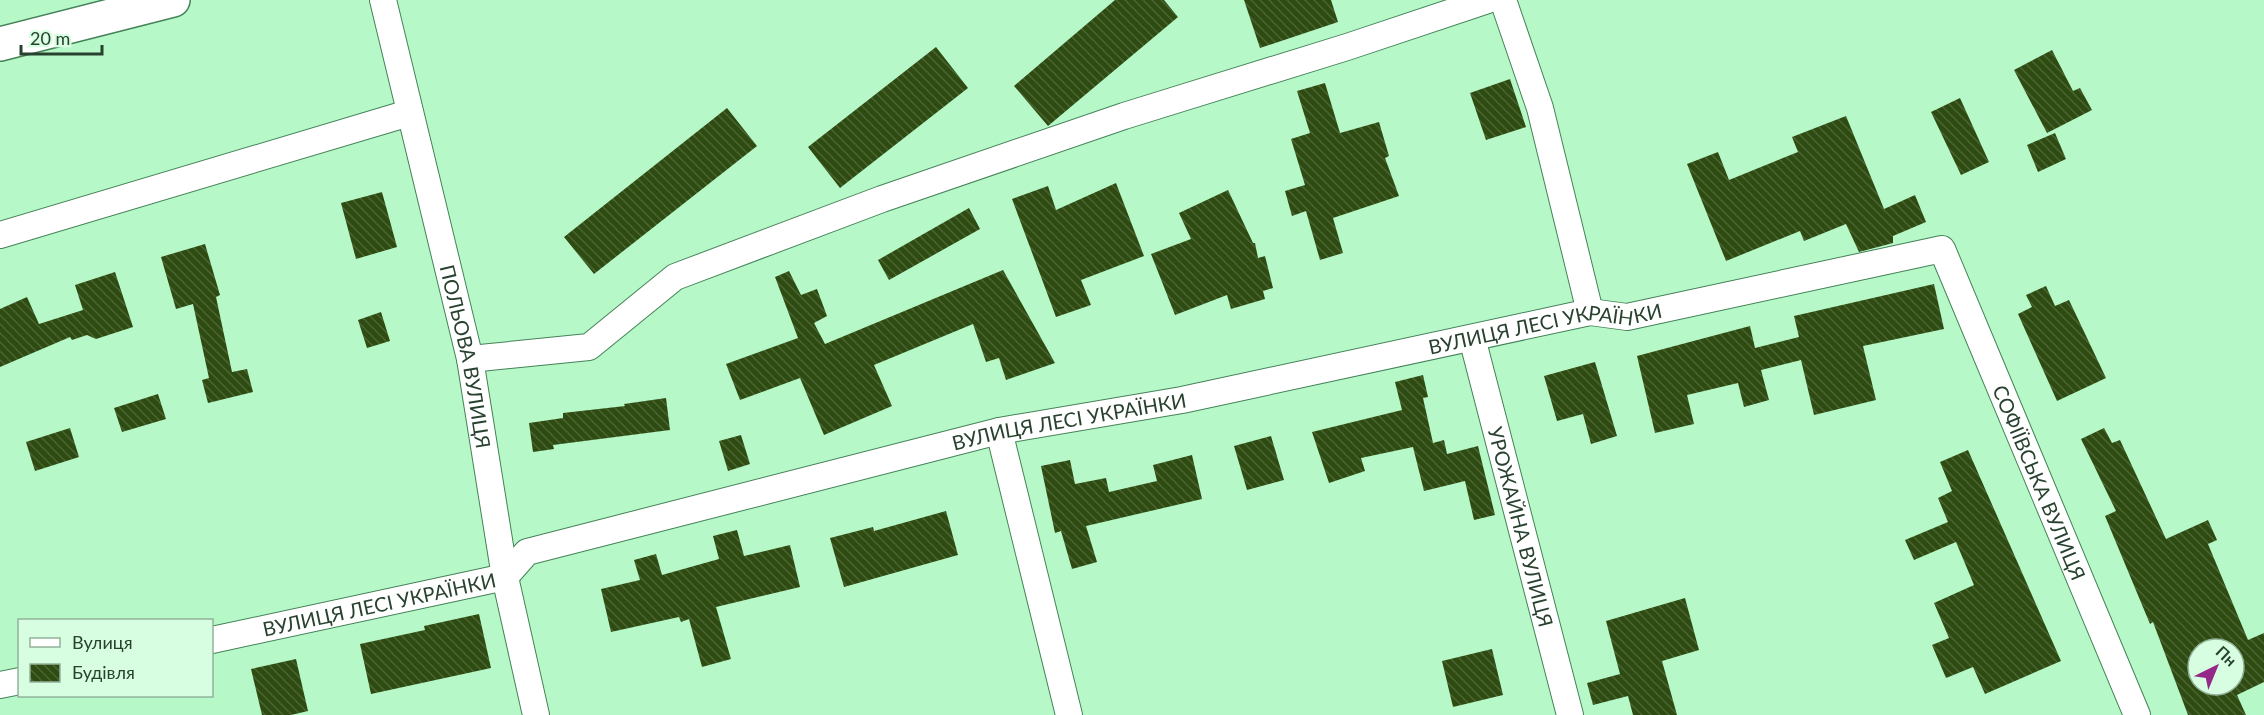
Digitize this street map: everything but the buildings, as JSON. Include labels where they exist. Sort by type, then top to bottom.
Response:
[{"type":"street","points":[[0,44],[173,0]]},
{"type":"street","name":"ПОЛЬОВА ВУЛИЦЯ","points":[[383,0],[470,359],[505,577],[536,715]]},
{"type":"street","points":[[470,359],[589,347],[675,277],[882,199],[1124,116],[1347,47],[1488,0]]},
{"type":"street","points":[[1503,0],[1540,108],[1590,312]]},
{"type":"street","points":[[0,235],[409,113]]},
{"type":"street","name":"ВУЛИЦЯ ЛЕСІ УКРАЇНКИ","points":[[213,640],[505,577],[526,552],[999,431],[1182,400],[1590,312],[1626,317],[1942,249]]},
{"type":"street","name":"СОФІЇВСЬКА ВУЛИЦЯ","points":[[1942,249],[2137,715]]},
{"type":"street","name":"УРОЖАЙНА ВУЛИЦЯ","points":[[1472,338],[1570,715]]},
{"type":"street","points":[[999,431],[1068,715]]},
{"type":"street","points":[[0,686],[18,682]]}]
